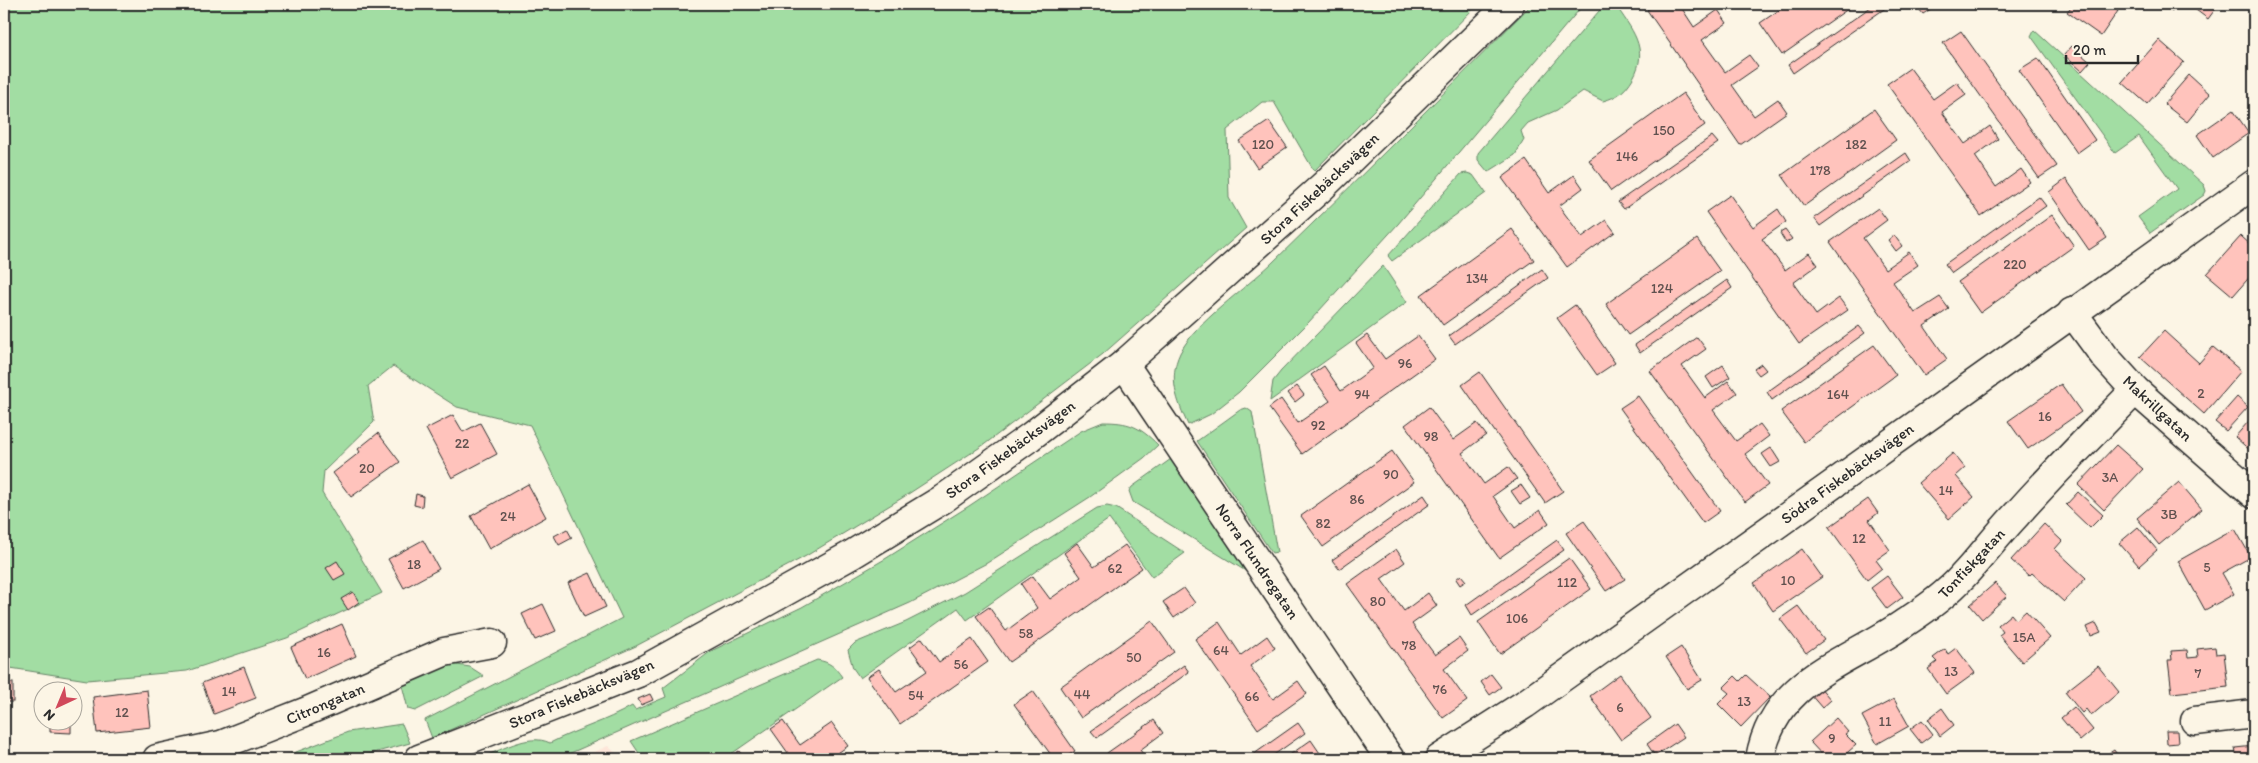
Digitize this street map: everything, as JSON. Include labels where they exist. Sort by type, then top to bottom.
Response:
[{"type":"street","name":"Stora Fiskebäcksvägen","points":[[419,759],[638,672],[851,555],[967,482],[1030,438],[1124,364],[1323,186],[1510,4]]},
{"type":"street","name":"Södra Fiskebäcksvägen","points":[[1439,759],[1525,704],[2254,184]]},
{"type":"street","name":"Makrillgatan","points":[[2072,312],[2105,357],[2135,390],[2254,494]]},
{"type":"street","name":"Norra Flundregatan","points":[[1124,364],[1390,759]]},
{"type":"street","name":"Tonfiskgatan","points":[[1760,759],[1763,740],[1770,724],[1798,688],[1823,671],[1904,624],[1935,602],[1962,578],[2017,513],[2135,390]]},
{"type":"street","name":"Citrongatan","points":[[157,759],[221,744],[305,712],[444,652],[492,643]]},
{"type":"street","points":[[2195,722],[2254,714]]},
{"type":"shaded area","points":[[608,746],[622,759],[578,759]]},
{"type":"green space","points":[[4,4],[1478,4],[1314,171],[1274,102],[1262,102],[1227,130],[1229,198],[1246,228],[1103,354],[985,444],[902,498],[806,556],[636,646],[432,738],[425,720],[622,618],[530,425],[457,407],[393,366],[368,386],[374,422],[324,471],[322,493],[382,593],[287,638],[187,671],[87,680],[4,667]]},
{"type":"green space","points":[[1532,4],[1584,4],[1398,224],[1308,323],[1239,392],[1211,414],[1188,425],[1177,398],[1174,380],[1176,362],[1187,342],[1209,318],[1261,273],[1305,231]]},
{"type":"green space","points":[[1605,4],[1615,4],[1632,30],[1639,48],[1638,67],[1630,83],[1613,98],[1603,101],[1583,91],[1557,110],[1528,123],[1521,131],[1524,140],[1515,155],[1488,172],[1478,160],[1478,153]]},
{"type":"green space","points":[[2034,30],[2204,185],[2206,191],[2204,195],[2150,233],[2138,217],[2177,189],[2139,136],[2115,153],[2031,36]]},
{"type":"green space","points":[[1461,174],[1473,175],[1486,193],[1392,261],[1388,256]]},
{"type":"green space","points":[[1383,266],[1407,302],[1270,401],[1273,381],[1281,371]]},
{"type":"green space","points":[[1246,408],[1252,412],[1277,552],[1272,553],[1197,441],[1240,410]]},
{"type":"green space","points":[[1103,422],[1133,426],[1145,433],[1158,445],[1144,458],[1090,497],[987,563],[910,603],[557,759],[477,759],[523,741],[541,740],[550,743],[612,717],[632,706],[635,710],[666,697],[663,688],[711,651],[802,607],[885,559],[969,506],[1081,431]]},
{"type":"green space","points":[[1171,459],[1195,487],[1249,573],[1133,502],[1129,491],[1132,487]]},
{"type":"green space","points":[[1107,506],[1116,508],[1185,553],[1152,577],[1109,519],[967,620],[958,608],[860,678],[853,668],[848,650],[855,643],[906,622],[965,592],[1097,508]]},
{"type":"green space","points":[[817,660],[832,666],[842,677],[724,759],[643,759],[631,741]]},
{"type":"green space","points":[[451,664],[470,667],[484,676],[415,711],[408,709],[402,685],[434,668]]},
{"type":"green space","points":[[402,724],[410,743],[351,759],[278,759],[348,732]]},
{"type":"building","points":[[1656,4],[1679,4],[1694,27],[1718,10],[1727,23],[1702,40],[1725,72],[1749,55],[1758,67],[1732,85],[1754,116],[1778,99],[1787,112],[1740,145],[1647,10]]},
{"type":"building","points":[[1788,4],[1855,4],[1782,55],[1760,23]]},
{"type":"building","points":[[1875,4],[1885,4],[1887,7],[1793,73],[1788,65]]},
{"type":"building","points":[[1915,4],[1938,4],[1923,14]]},
{"type":"building","points":[[2073,4],[2108,4],[2118,11],[2101,36],[2067,12]]},
{"type":"building","points":[[2161,4],[2179,4],[2172,12]]},
{"type":"building","points":[[2188,4],[2219,4],[2208,19]]},
{"type":"building","points":[[1961,31],[2057,166],[2039,178],[1943,43]]},
{"type":"building","points":[[2159,40],[2184,62],[2147,104],[2122,82]]},
{"type":"building","points":[[2072,46],[2090,62],[2082,71],[2064,55]]},
{"type":"building","points":[[2038,58],[2095,140],[2077,153],[2019,70]]},
{"type":"building","points":[[1910,68],[1933,99],[1957,82],[1966,95],[1942,112],[1965,144],[1990,126],[1998,139],[1975,156],[1996,187],[2021,169],[2030,182],[1981,216],[1887,84]]},
{"type":"building","points":[[2189,75],[2210,94],[2187,122],[2164,104]]},
{"type":"building","points":[[1683,93],[1705,125],[1611,191],[1589,160]]},
{"type":"building","points":[[1874,109],[1896,140],[1804,206],[1782,175]]},
{"type":"building","points":[[2233,110],[2249,133],[2213,158],[2197,135]]},
{"type":"building","points":[[1269,121],[1287,147],[1257,168],[1239,141]]},
{"type":"building","points":[[1712,136],[1718,143],[1624,209],[1618,202]]},
{"type":"building","points":[[1906,153],[1911,161],[1820,226],[1814,218]]},
{"type":"building","points":[[1526,160],[1549,193],[1574,175],[1583,188],[1559,206],[1582,237],[1606,220],[1615,232],[1567,267],[1502,178]]},
{"type":"building","points":[[2066,179],[2107,238],[2089,250],[2049,192]]},
{"type":"building","points":[[1730,195],[1753,227],[1778,209],[1786,222],[1762,239],[1785,270],[1809,253],[1818,265],[1793,283],[1816,315],[1839,298],[1848,310],[1799,344],[1706,212]]},
{"type":"building","points":[[2039,197],[2046,206],[1952,273],[1945,264]]},
{"type":"building","points":[[1878,208],[1887,220],[1863,238],[1885,269],[1909,252],[1918,265],[1893,282],[1915,313],[1940,297],[1949,309],[1924,326],[1947,359],[1924,375],[1830,242]]},
{"type":"building","points":[[2052,215],[2074,246],[1980,313],[1958,282]]},
{"type":"building","points":[[1512,229],[1534,260],[1443,325],[1421,295]]},
{"type":"building","points":[[1785,230],[1792,239],[1786,243],[1780,233]]},
{"type":"building","points":[[1894,235],[1902,246],[1896,251],[1888,240]]},
{"type":"building","points":[[2241,236],[2254,248],[2254,272],[2233,296],[2207,274]]},
{"type":"building","points":[[1697,239],[1720,271],[1628,335],[1606,304]]},
{"type":"building","points":[[1542,269],[1548,278],[1455,344],[1449,336]]},
{"type":"building","points":[[1727,280],[1732,288],[1640,353],[1635,345]]},
{"type":"building","points":[[1575,305],[1615,363],[1597,375],[1557,318]]},
{"type":"building","points":[[1859,326],[1865,333],[1772,400],[1767,392]]},
{"type":"building","points":[[2164,331],[2199,363],[2213,347],[2241,371],[2204,414],[2140,357]]},
{"type":"building","points":[[1367,335],[1385,359],[1418,336],[1435,359],[1302,454],[1269,408],[1281,399],[1298,423],[1330,401],[1311,375],[1324,366],[1341,391],[1373,368],[1356,343]]},
{"type":"building","points":[[1697,337],[1706,349],[1682,366],[1705,398],[1728,381],[1737,393],[1713,410],[1736,441],[1760,424],[1769,436],[1745,454],[1768,485],[1745,502],[1650,371]]},
{"type":"building","points":[[1874,345],[1896,375],[1804,442],[1781,411]]},
{"type":"building","points":[[1761,364],[1766,370],[1759,375],[1754,369]]},
{"type":"building","points":[[1723,365],[1730,377],[1713,388],[1706,377]]},
{"type":"building","points":[[1480,372],[1563,491],[1545,503],[1462,385]]},
{"type":"building","points":[[2061,384],[2081,412],[2028,449],[2008,421]]},
{"type":"building","points":[[1297,386],[1304,395],[1295,402],[1288,393]]},
{"type":"building","points":[[1638,396],[1720,511],[1703,523],[1620,408]]},
{"type":"building","points":[[2237,397],[2248,407],[2226,431],[2215,422]]},
{"type":"building","points":[[1429,407],[1453,440],[1477,423],[1486,435],[1462,453],[1484,484],[1508,467],[1517,479],[1493,496],[1515,528],[1540,510],[1549,523],[1499,558],[1405,425]]},
{"type":"building","points":[[453,415],[463,432],[480,423],[497,454],[452,478],[426,429]]},
{"type":"building","points":[[2254,415],[2254,454],[2235,437]]},
{"type":"building","points":[[378,433],[400,462],[351,497],[333,473],[360,452],[358,449]]},
{"type":"building","points":[[2116,445],[2143,469],[2104,510],[2078,485]]},
{"type":"building","points":[[1771,448],[1780,462],[1771,467],[1762,454]]},
{"type":"building","points":[[1392,451],[1414,482],[1323,547],[1301,516]]},
{"type":"building","points":[[1953,453],[1965,468],[1956,476],[1974,497],[1949,519],[1918,483]]},
{"type":"building","points":[[2179,482],[2202,509],[2159,545],[2137,518]]},
{"type":"building","points":[[528,484],[546,517],[489,549],[471,516]]},
{"type":"building","points":[[1521,485],[1530,498],[1520,504],[1511,491]]},
{"type":"building","points":[[2078,492],[2103,515],[2090,528],[2066,505]]},
{"type":"building","points":[[416,494],[423,496],[422,507],[414,505]]},
{"type":"building","points":[[1424,495],[1430,504],[1339,569],[1332,560]]},
{"type":"building","points":[[1868,499],[1878,513],[1869,520],[1890,550],[1876,560],[1882,568],[1867,580],[1829,527]]},
{"type":"building","points":[[1584,521],[1625,579],[1606,591],[1566,533]]},
{"type":"building","points":[[2044,524],[2062,541],[2055,549],[2086,578],[2064,602],[2032,573],[2029,576],[2011,560]]},
{"type":"building","points":[[2138,527],[2157,550],[2139,566],[2119,543]]},
{"type":"building","points":[[567,529],[572,538],[559,545],[554,536]]},
{"type":"building","points":[[2235,529],[2251,557],[2222,573],[2234,594],[2205,610],[2178,561]]},
{"type":"building","points":[[423,540],[439,569],[404,588],[388,559]]},
{"type":"building","points":[[1557,540],[1564,550],[1472,615],[1466,605]]},
{"type":"building","points":[[1077,543],[1094,567],[1125,545],[1142,568],[1009,662],[976,616],[989,607],[1006,631],[1037,608],[1021,584],[1033,576],[1050,599],[1081,577],[1064,553]]},
{"type":"building","points":[[1396,549],[1405,562],[1381,579],[1404,611],[1428,593],[1437,606],[1412,624],[1435,655],[1459,638],[1468,651],[1444,669],[1467,701],[1443,718],[1347,584]]},
{"type":"building","points":[[1802,549],[1822,577],[1773,611],[1754,583]]},
{"type":"building","points":[[1569,558],[1591,589],[1500,654],[1478,622]]},
{"type":"building","points":[[337,561],[345,574],[334,580],[326,568]]},
{"type":"building","points":[[590,573],[606,607],[584,617],[568,583]]},
{"type":"building","points":[[1461,575],[1466,581],[1460,585],[1456,579]]},
{"type":"building","points":[[1887,576],[1903,597],[1887,609],[1871,588]]},
{"type":"building","points":[[1995,583],[2007,596],[1982,619],[1970,605]]},
{"type":"building","points":[[1184,588],[1195,603],[1174,618],[1163,602]]},
{"type":"building","points":[[353,592],[359,602],[348,610],[341,599]]},
{"type":"building","points":[[543,604],[556,631],[535,640],[522,614]]},
{"type":"building","points":[[1798,606],[1824,640],[1806,653],[1780,619]]},
{"type":"building","points":[[2026,611],[2050,638],[2022,662],[1999,635],[2003,632],[1998,625],[2011,614],[2016,620]]},
{"type":"building","points":[[1152,621],[1174,652],[1081,718],[1060,687]]},
{"type":"building","points":[[1219,622],[1241,655],[1267,636],[1275,648],[1250,666],[1273,699],[1298,681],[1307,694],[1258,729],[1195,639]]},
{"type":"building","points":[[2096,623],[2101,632],[2091,636],[2087,627]]},
{"type":"building","points":[[342,624],[356,656],[305,679],[291,647]]},
{"type":"building","points":[[922,638],[939,662],[972,639],[988,662],[900,724],[867,677],[879,669],[896,692],[927,671],[910,647]]},
{"type":"building","points":[[1681,647],[1702,680],[1687,689],[1666,657]]},
{"type":"building","points":[[2215,647],[2216,654],[2224,653],[2228,687],[2172,693],[2168,660],[2172,660],[2171,651],[2187,650],[2188,658],[2198,657],[2197,649]]},
{"type":"building","points":[[1956,648],[1975,673],[1946,694],[1928,669],[1937,662],[1933,658],[1945,649],[1948,654]]},
{"type":"building","points":[[1184,665],[1189,672],[1097,738],[1091,731]]},
{"type":"building","points":[[2098,666],[2119,692],[2091,716],[2086,709],[2082,713],[2065,692]]},
{"type":"building","points":[[244,667],[256,698],[214,714],[202,683]]},
{"type":"building","points":[[1491,674],[1501,687],[1490,695],[1481,682]]},
{"type":"building","points":[[1620,674],[1651,718],[1621,740],[1590,696]]},
{"type":"building","points":[[1746,675],[1770,697],[1741,727],[1718,704],[1729,693],[1723,688],[1735,676],[1740,681]]},
{"type":"building","points":[[4,683],[13,683],[13,702],[4,702]]},
{"type":"building","points":[[1819,686],[1831,700],[1822,708],[1810,694]]},
{"type":"building","points":[[147,690],[151,727],[97,733],[93,697]]},
{"type":"building","points":[[1033,691],[1075,751],[1063,759],[1054,759],[1014,704]]},
{"type":"building","points":[[650,694],[653,700],[641,705],[638,699]]},
{"type":"building","points":[[1894,699],[1909,726],[1877,744],[1862,716]]},
{"type":"building","points":[[2074,707],[2093,730],[2080,741],[2061,718]]},
{"type":"building","points":[[1942,708],[1954,725],[1940,736],[1928,719]]},
{"type":"building","points":[[1836,718],[1848,732],[1845,734],[1856,745],[1840,759],[1826,759],[1810,742]]},
{"type":"building","points":[[1154,720],[1163,733],[1140,750],[1147,759],[1111,759],[1107,753]]},
{"type":"building","points":[[1922,720],[1933,734],[1921,743],[1910,729]]},
{"type":"building","points":[[783,721],[800,745],[832,723],[848,746],[829,759],[779,759],[788,753],[771,729]]},
{"type":"building","points":[[1298,723],[1305,733],[1268,759],[1247,759]]},
{"type":"building","points":[[1675,724],[1684,737],[1655,756],[1647,744]]},
{"type":"building","points":[[50,730],[71,730],[71,733],[50,732]]},
{"type":"building","points":[[2166,731],[2177,731],[2178,743],[2167,744]]},
{"type":"building","points":[[1311,740],[1324,759],[1284,759]]},
{"type":"building","points":[[2254,746],[2254,759],[2237,759],[2235,748]]},
{"type":"building","points":[[2114,750],[2120,759],[2100,759]]},
{"type":"building","points":[[739,751],[745,759],[727,759]]}]
